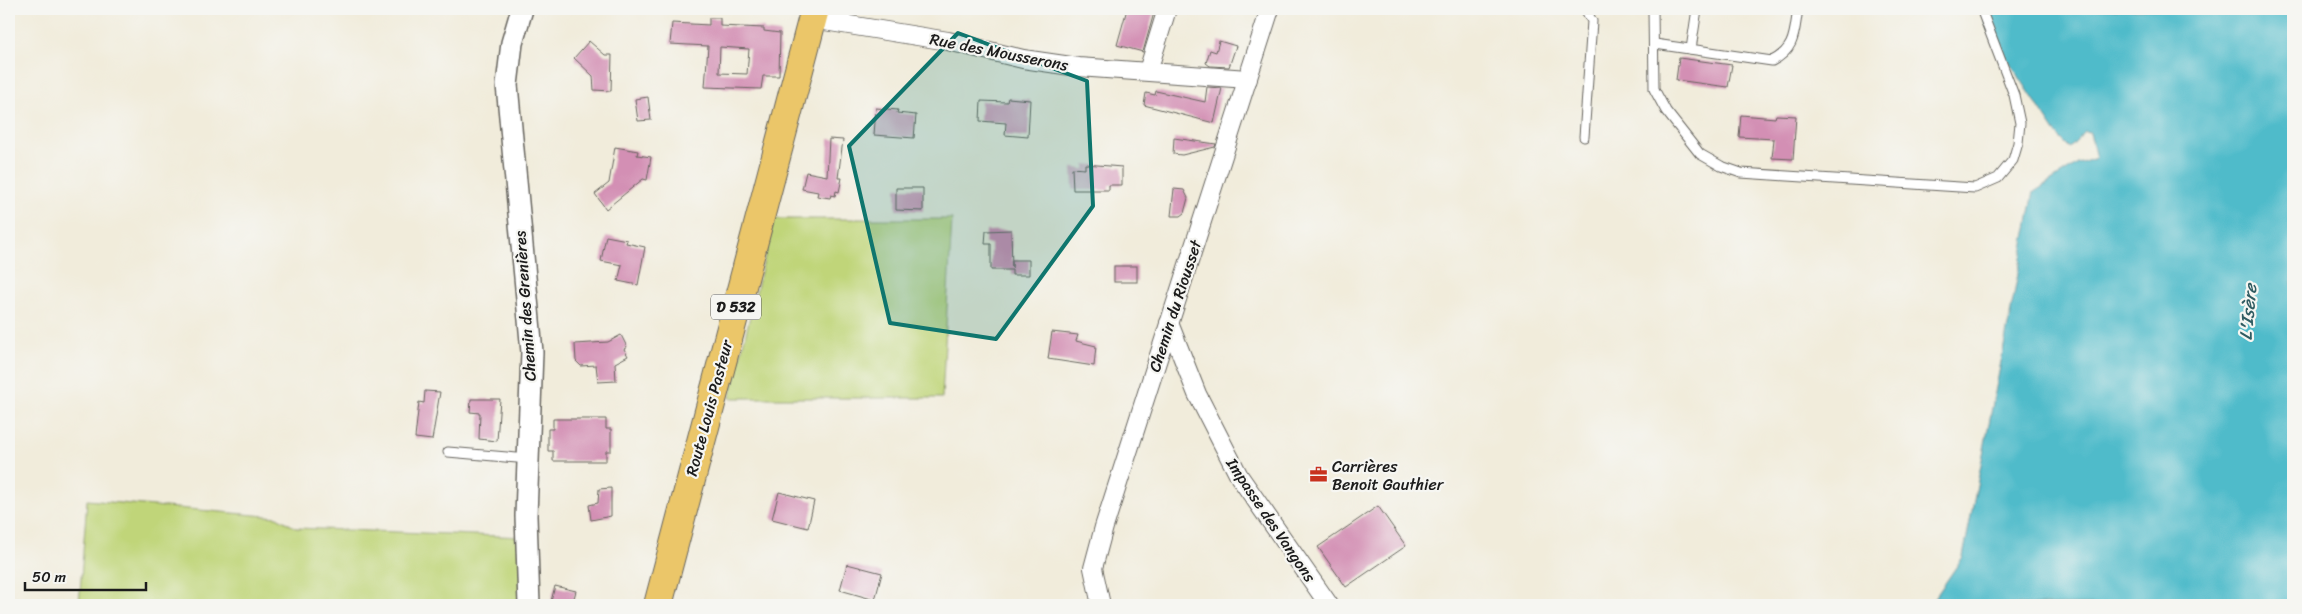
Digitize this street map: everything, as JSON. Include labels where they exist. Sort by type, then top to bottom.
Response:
[{"type":"main road","name":"Route Louis Pasteur","points":[[658,605],[813,14]]},
{"type":"street","name":"Chemin des Grenières","points":[[522,9],[512,43],[507,85],[532,352],[526,516],[529,605]]},
{"type":"street","points":[[1148,71],[1167,9]]},
{"type":"street","name":"Chemin du Riousset","points":[[1101,605],[1093,568],[1104,527],[1270,9]]},
{"type":"street","name":"Rue des Mousserons","points":[[813,14],[948,41],[1023,60],[1078,67],[1248,79]]},
{"type":"street","name":"Impasse des Vangons","points":[[1169,323],[1197,394],[1239,476],[1328,605]]},
{"type":"lane","points":[[1584,136],[1592,21],[1585,9]]},
{"type":"lane","points":[[1653,9],[1655,44],[1654,90],[1666,111],[1700,154],[1721,166],[1741,173],[1975,188],[1998,178],[2012,160],[2018,143],[2020,123],[2014,95],[1981,9]]},
{"type":"lane","points":[[1691,50],[1697,9]]},
{"type":"lane","points":[[1655,44],[1772,61],[1788,51],[1798,9]]},
{"type":"lane","points":[[448,452],[529,459]]},
{"type":"highlighted area","points":[[958,33],[1087,81],[1093,206],[996,339],[890,323],[849,146]]},
{"type":"green space","points":[[774,219],[952,219],[942,398],[730,398]]},
{"type":"green space","points":[[87,500],[277,517],[296,528],[524,537],[524,605],[79,605]]},
{"type":"water","name":"L'Isère","points":[[1985,9],[2293,9],[2293,605],[1930,605],[1963,557],[2034,192],[2078,164],[2096,158],[2090,133],[2085,132],[2070,148],[2057,135],[1986,26]]},
{"type":"building","points":[[1127,9],[1155,9],[1143,52],[1117,45]]},
{"type":"building","points":[[709,18],[720,18],[720,26],[764,28],[764,31],[780,33],[779,76],[763,76],[761,89],[705,87],[708,46],[670,44],[672,23],[709,25]],"holes":[[[720,47],[749,49],[747,74],[719,73]]]},
{"type":"building","points":[[589,41],[605,55],[612,55],[611,91],[594,90],[593,76],[574,58]]},
{"type":"building","points":[[1219,41],[1236,46],[1229,67],[1210,66],[1206,63],[1210,50],[1216,52]]},
{"type":"building","points":[[1679,58],[1732,65],[1728,87],[1676,80]]},
{"type":"building","points":[[1207,87],[1222,88],[1214,123],[1144,105],[1146,93],[1155,95],[1156,91],[1205,102]]},
{"type":"building","points":[[648,97],[651,120],[638,121],[635,99]]},
{"type":"building","points":[[1008,98],[1030,100],[1028,137],[1005,135],[1006,123],[980,121],[981,101],[1007,102]]},
{"type":"building","points":[[876,108],[898,110],[897,113],[916,115],[914,138],[874,135]]},
{"type":"building","points":[[1741,115],[1775,118],[1776,115],[1796,116],[1793,159],[1772,158],[1774,139],[1739,137]]},
{"type":"building","points":[[1174,138],[1216,144],[1215,147],[1182,155],[1173,154]]},
{"type":"building","points":[[829,139],[843,140],[838,178],[842,178],[839,192],[836,191],[835,196],[831,195],[830,198],[817,196],[818,192],[802,189],[806,172],[827,176]]},
{"type":"building","points":[[615,147],[638,151],[637,155],[651,157],[647,180],[643,179],[606,209],[595,194],[609,183]]},
{"type":"building","points":[[1085,164],[1122,167],[1122,185],[1109,185],[1109,190],[1073,190],[1072,168],[1085,169]]},
{"type":"building","points":[[896,188],[923,188],[923,211],[896,210]]},
{"type":"building","points":[[1174,189],[1184,190],[1188,198],[1184,213],[1180,216],[1171,216]]},
{"type":"building","points":[[1011,230],[1012,268],[1012,260],[1029,260],[1029,275],[1012,275],[1012,270],[991,270],[991,244],[985,244],[986,231]]},
{"type":"building","points":[[606,236],[627,240],[626,243],[645,247],[638,285],[618,281],[622,265],[601,261]]},
{"type":"building","points":[[1114,266],[1137,266],[1137,282],[1114,282]]},
{"type":"building","points":[[1052,332],[1078,335],[1076,341],[1096,346],[1094,366],[1048,359]]},
{"type":"building","points":[[621,335],[627,347],[624,349],[628,356],[615,363],[616,381],[598,382],[596,365],[581,366],[576,361],[575,344],[608,342]]},
{"type":"building","points":[[425,391],[440,392],[432,440],[415,438],[419,402],[424,403]]},
{"type":"building","points":[[471,399],[500,399],[497,441],[479,439],[480,413],[470,412]]},
{"type":"building","points":[[553,419],[606,419],[606,429],[611,429],[611,451],[606,451],[606,461],[553,461],[553,451],[548,451],[548,429],[553,429]]},
{"type":"building","points":[[611,488],[611,516],[591,520],[589,505],[598,503],[599,489]]},
{"type":"building","points":[[779,492],[814,501],[808,528],[772,519]]},
{"type":"building","points":[[1378,506],[1406,546],[1346,587],[1318,547]]},
{"type":"building","points":[[847,564],[882,573],[875,600],[840,590]]},
{"type":"building","points":[[555,586],[576,591],[572,605],[550,605]]},
{"type":"place","name":"Carrières Benoit Gauthier","points":[[1318,475]]}]
